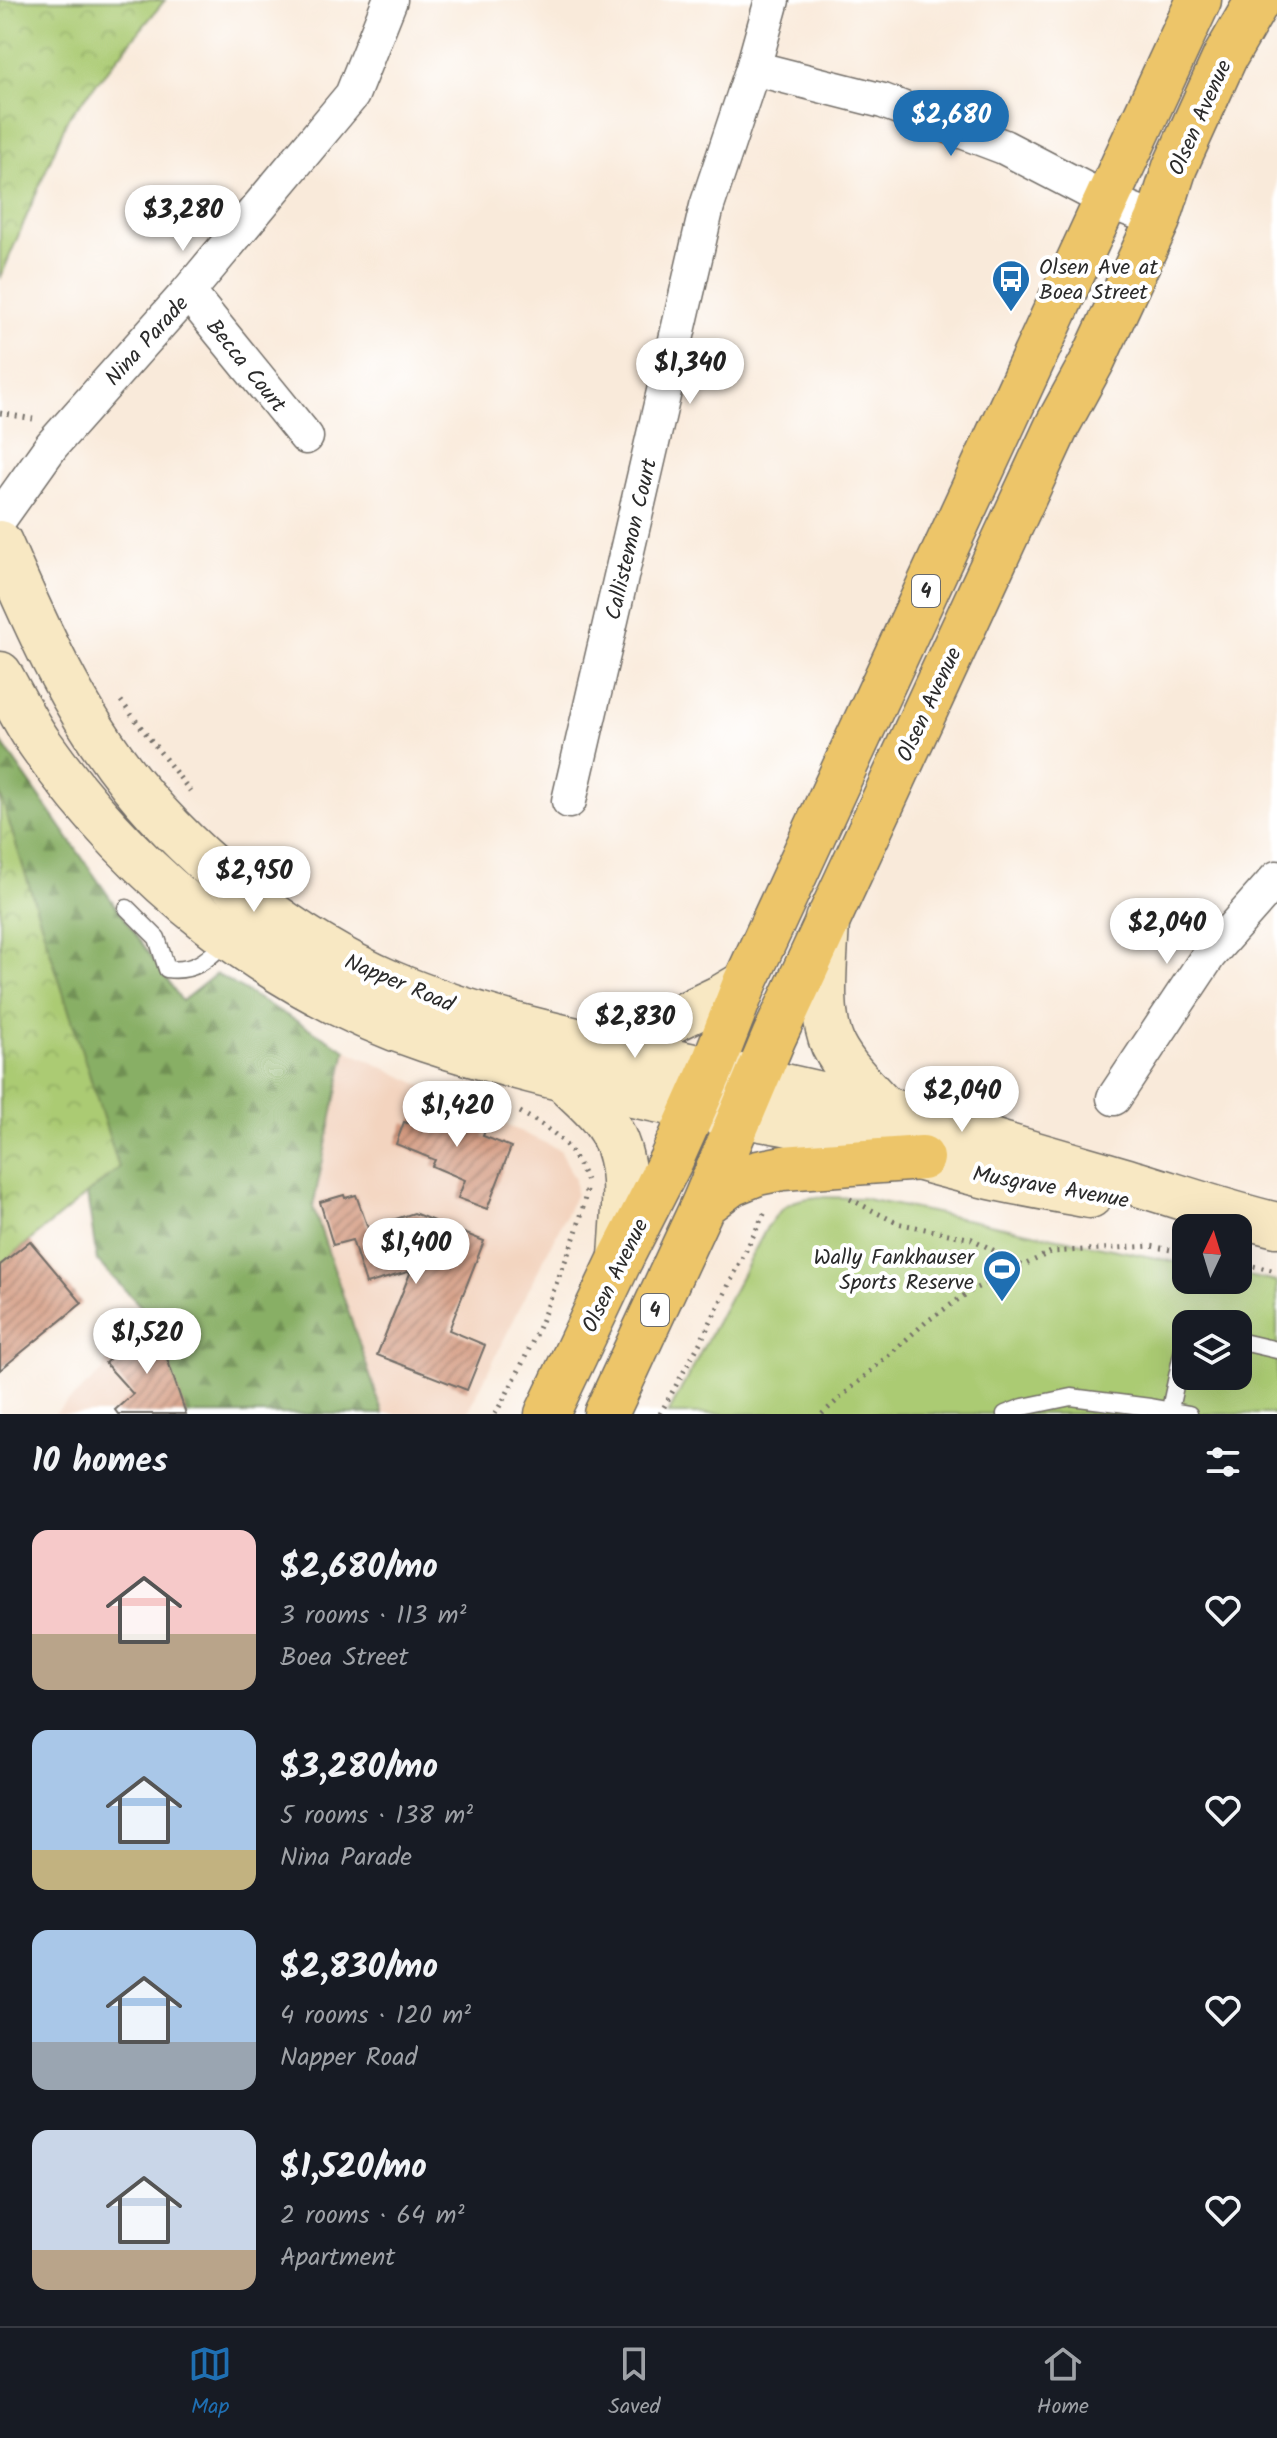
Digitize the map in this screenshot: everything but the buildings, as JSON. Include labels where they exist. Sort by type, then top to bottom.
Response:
[{"type":"main road","name":"Olsen Avenue","points":[[547,1414],[671,1160],[745,983],[1199,0]]},
{"type":"main road","name":"Olsen Avenue","points":[[606,1414],[703,1205],[827,920],[1008,529],[1057,426],[1093,360],[1158,220],[1175,167],[1206,98],[1225,57],[1258,0]]},
{"type":"main road","name":"Napper Road","points":[[0,543],[58,672],[133,786],[180,837],[213,867],[293,928],[335,954],[389,982],[441,1002],[562,1058]]},
{"type":"main road","name":"Napper Road","points":[[0,674],[39,742],[91,812],[153,874],[229,938],[326,999],[425,1040],[562,1058],[703,1089]]},
{"type":"main road","points":[[827,920],[826,1004],[829,1034],[835,1049],[861,1084],[885,1109]]},
{"type":"main road","points":[[621,1258],[624,1172],[621,1156],[603,1119],[562,1058],[641,1029],[667,1023],[745,983]]},
{"type":"main road","name":"Musgrave Avenue","points":[[703,1089],[748,1098],[885,1109],[1223,1212],[1277,1225]]},
{"type":"main road","name":"Musgrave Avenue","points":[[748,1098],[786,1124],[976,1174],[1094,1197],[1223,1212]]},
{"type":"main road","points":[[703,1205],[731,1184],[758,1173],[783,1168],[922,1158]]},
{"type":"street","name":"Nina Parade","points":[[0,518],[52,445],[188,292],[352,95],[390,0]]},
{"type":"street","name":"Callistemon Court","points":[[569,801],[707,206],[772,0]]},
{"type":"street","points":[[753,68],[897,106],[1004,147],[1106,200],[1158,220]]},
{"type":"street","name":"Becca Court","points":[[188,292],[306,437]]},
{"type":"street","points":[[1114,1098],[1209,955],[1277,878]]},
{"type":"lane","points":[[127,908],[157,938],[167,969],[181,971],[207,960],[229,938]]},
{"type":"lane","points":[[1252,1344],[1277,1350]]},
{"type":"lane","points":[[1170,1409],[1174,1390]]},
{"type":"lane","points":[[1005,1414],[1071,1397],[1189,1414]]},
{"type":"path","points":[[0,413],[37,420],[52,445]]},
{"type":"path","points":[[117,696],[190,791]]},
{"type":"path","points":[[495,1414],[514,1383],[545,1312],[582,1217],[587,1183],[574,1153],[551,1130],[520,1112]]},
{"type":"path","points":[[837,1194],[897,1223],[972,1239],[1023,1266]]},
{"type":"path","points":[[660,1414],[701,1341],[767,1209]]},
{"type":"path","points":[[822,1414],[926,1322],[972,1290],[1051,1252],[1151,1246],[1172,1250]]},
{"type":"path","points":[[1252,1266],[1277,1271]]},
{"type":"shaded area","points":[[346,1050],[560,1150],[575,1180],[576,1194],[467,1414],[383,1414],[313,1207]]},
{"type":"shaded area","points":[[154,1320],[185,1414],[54,1414],[104,1370],[102,1367]]},
{"type":"green space","points":[[0,0],[165,0],[68,118],[0,279]]},
{"type":"green space","points":[[0,740],[182,1001],[216,974],[346,1050],[313,1207],[383,1414],[185,1414],[154,1320],[97,1261],[87,1194],[119,1167],[0,1160]]},
{"type":"green space","points":[[0,794],[119,1168],[0,1265]]},
{"type":"green space","name":"Wally Fankhauser Sports Reserve","points":[[819,1197],[861,1198],[1172,1261],[1172,1294],[1252,1294],[1252,1277],[1277,1282],[1277,1414],[668,1414],[767,1227],[778,1213],[795,1201]]},
{"type":"place","name":"Olsen Ave at Boea Street","points":[[1011,313]]},
{"type":"place","name":"Wally Fankhauser Sports Reserve","points":[[1002,1303]]}]
